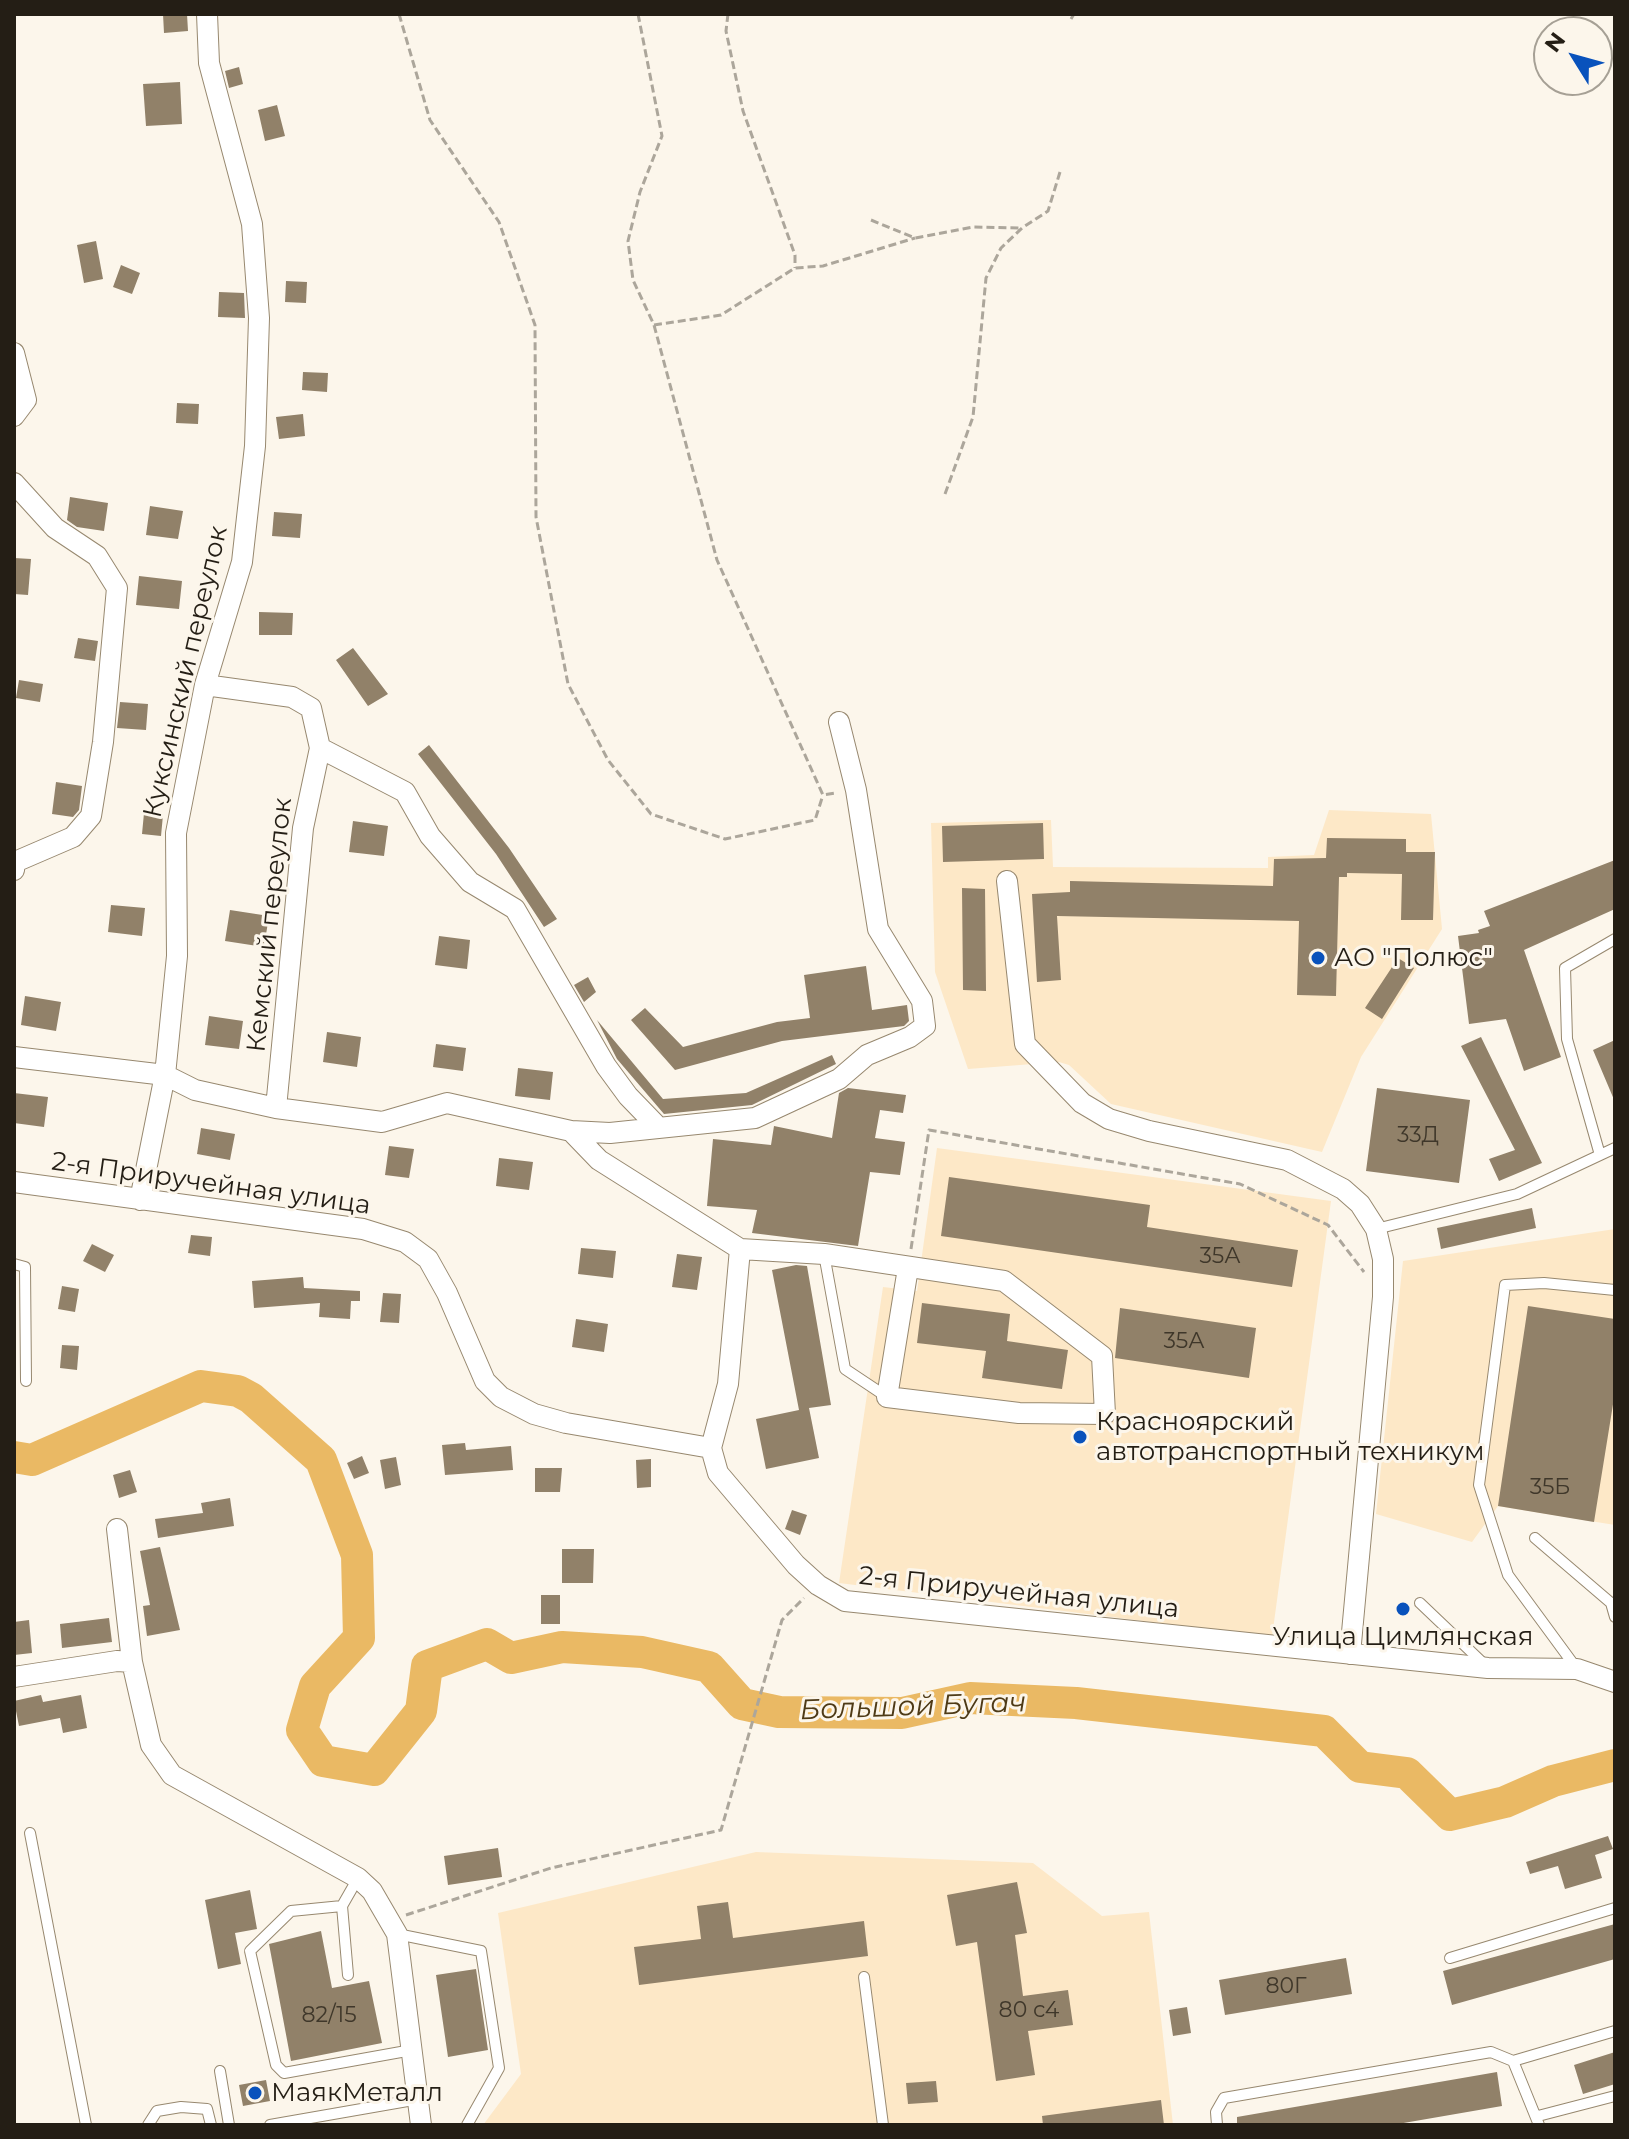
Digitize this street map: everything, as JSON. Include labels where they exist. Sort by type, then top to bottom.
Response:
[{"type":"street","name":"Куксинский переулок","points":[[140,1200],[165,1075],[177,956],[176,833],[205,685],[242,562],[255,446],[259,318],[252,224],[209,63],[207,14]]},
{"type":"street","points":[[14,353],[26,400],[14,416]]},
{"type":"street","points":[[14,483],[55,528],[97,556],[117,588],[103,742],[91,816],[73,837],[15,862],[14,870]]},
{"type":"street","points":[[205,685],[292,697],[311,708],[320,748],[405,792],[430,836],[470,882],[515,909],[606,1066],[628,1096],[658,1127]]},
{"type":"street","points":[[14,1057],[165,1075],[195,1090],[276,1108],[382,1122],[447,1103],[571,1131],[610,1133],[755,1118],[839,1079],[867,1055],[910,1037],[925,1026],[922,1001],[878,929],[856,790],[839,722]]},
{"type":"street","name":"Кемский переулок","points":[[276,1108],[303,828],[320,748]]},
{"type":"street","points":[[1007,881],[1025,1044],[1082,1103],[1109,1119],[1149,1131],[1287,1160],[1343,1189],[1360,1204],[1376,1229],[1383,1259],[1383,1297],[1350,1654]]},
{"type":"street","points":[[571,1131],[599,1160],[740,1249],[824,1254],[1004,1281],[1102,1356],[1105,1414],[1019,1413],[887,1397],[908,1268]]},
{"type":"street","name":"2-я Приручейная улица","points":[[14,1182],[363,1229],[405,1242],[428,1259],[447,1293],[485,1381],[501,1397],[534,1414],[566,1423],[711,1448],[718,1473],[796,1565],[818,1585],[845,1601],[1488,1668],[1577,1669],[1615,1682]]},
{"type":"street","points":[[711,1448],[728,1384],[740,1249]]},
{"type":"street","points":[[117,1529],[132,1662],[151,1745],[172,1775],[358,1878],[394,1926],[421,2125]]},
{"type":"street","points":[[14,1677],[117,1661],[132,1662]]},
{"type":"lane","points":[[1600,1155],[1567,1039],[1565,968],[1615,939]]},
{"type":"lane","points":[[1376,1229],[1517,1194],[1615,1148]]},
{"type":"lane","points":[[824,1254],[845,1369],[887,1397]]},
{"type":"lane","points":[[14,1264],[25,1267],[26,1381]]},
{"type":"lane","points":[[1577,1669],[1508,1575],[1479,1485],[1505,1285],[1544,1283],[1615,1290]]},
{"type":"lane","points":[[1535,1538],[1611,1603],[1615,1617]]},
{"type":"lane","points":[[1420,1603],[1488,1668]]},
{"type":"lane","points":[[30,1833],[86,2125]]},
{"type":"lane","points":[[348,1975],[342,1906],[358,1878]]},
{"type":"lane","points":[[342,1906],[291,1911],[250,1951],[276,2065],[284,2073],[412,2050]]},
{"type":"lane","points":[[1450,1958],[1615,1908]]},
{"type":"lane","points":[[394,1926],[481,1951],[499,2068],[467,2125]]},
{"type":"lane","points":[[864,1977],[883,2125]]},
{"type":"lane","points":[[1217,2125],[1216,2112],[1224,2098],[1491,2052],[1513,2061],[1615,2031]]},
{"type":"lane","points":[[1513,2061],[1539,2121],[1615,2096]]},
{"type":"lane","points":[[220,2071],[229,2125]]},
{"type":"lane","points":[[270,2125],[419,2099]]},
{"type":"lane","points":[[148,2125],[157,2111],[181,2107],[207,2109],[211,2125]]},
{"type":"path","points":[[399,14],[430,120],[499,222],[535,325],[536,517],[568,684],[608,760],[651,814],[725,839],[815,820],[823,795],[717,560],[654,325],[633,280],[628,241],[640,192],[662,136],[638,14]]},
{"type":"path","points":[[728,14],[726,31],[743,111],[795,255],[795,268]]},
{"type":"path","points":[[1071,19],[1074,14]]},
{"type":"path","points":[[945,494],[973,417],[986,278],[1001,248],[1022,228],[1048,211],[1060,172]]},
{"type":"path","points":[[871,220],[915,238]]},
{"type":"path","points":[[654,325],[721,315],[795,268],[823,266],[915,238],[973,227],[1022,228]]},
{"type":"path","points":[[823,795],[856,790]]},
{"type":"path","points":[[908,1268],[929,1130],[1240,1184],[1328,1225],[1383,1297]]},
{"type":"path","points":[[394,1926],[421,1912],[551,1868],[721,1830],[782,1620],[818,1585]]},
{"type":"shaded area","name":"АО \"Полюс\"","points":[[1329,810],[1431,814],[1442,929],[1361,1057],[1322,1152],[1111,1104],[1069,1065],[1059,1062],[968,1069],[935,972],[931,823],[1051,820],[1053,867],[1268,868],[1268,857],[1314,855]]},
{"type":"shaded area","name":"Красноярский автотранспортный техникум","points":[[937,1148],[1331,1201],[1272,1637],[839,1583],[883,1287],[917,1291]]},
{"type":"shaded area","points":[[1615,1229],[1615,1525],[1498,1506],[1472,1542],[1376,1514],[1403,1261]]},
{"type":"shaded area","points":[[756,1852],[1033,1863],[1102,1916],[1149,1912],[1173,2125],[483,2125],[521,2074],[498,1913]]},
{"type":"building","points":[[163,14],[187,14],[188,31],[164,33]]},
{"type":"building","points":[[239,67],[243,84],[229,88],[225,71]]},
{"type":"building","points":[[180,82],[182,124],[146,126],[143,84]]},
{"type":"building","points":[[277,105],[285,136],[265,141],[258,110]]},
{"type":"building","points":[[96,241],[103,279],[84,283],[77,245]]},
{"type":"building","points":[[121,265],[140,273],[132,294],[113,287]]},
{"type":"building","points":[[286,281],[307,282],[306,303],[285,302]]},
{"type":"building","points":[[219,292],[244,293],[245,318],[218,317]]},
{"type":"building","points":[[303,372],[328,373],[327,392],[302,390]]},
{"type":"building","points":[[177,403],[199,404],[198,424],[176,423]]},
{"type":"building","points":[[303,414],[305,436],[279,439],[276,417]]},
{"type":"building","points":[[70,497],[108,503],[104,531],[77,527],[67,520]]},
{"type":"building","points":[[150,506],[183,511],[178,539],[146,535]]},
{"type":"building","points":[[274,512],[302,514],[300,538],[272,536]]},
{"type":"building","points":[[14,558],[31,559],[28,595],[14,594]]},
{"type":"building","points":[[139,576],[182,581],[179,609],[136,605]]},
{"type":"building","points":[[259,612],[293,613],[292,635],[259,635]]},
{"type":"building","points":[[78,638],[98,641],[95,661],[74,658]]},
{"type":"building","points":[[353,648],[388,694],[368,706],[336,660]]},
{"type":"building","points":[[19,680],[43,684],[40,702],[16,698]]},
{"type":"building","points":[[120,702],[148,704],[146,730],[117,728]]},
{"type":"building","points":[[429,745],[509,848],[557,919],[544,927],[496,854],[418,754]]},
{"type":"building","points":[[56,782],[82,786],[79,810],[73,817],[52,814]]},
{"type":"building","points":[[144,813],[163,815],[161,836],[142,834]]},
{"type":"building","points":[[353,821],[388,826],[384,856],[349,852]]},
{"type":"building","points":[[1043,823],[1044,859],[943,862],[942,826]]},
{"type":"building","points":[[1327,838],[1406,839],[1406,852],[1435,852],[1433,920],[1401,920],[1402,874],[1347,873],[1347,877],[1339,877],[1336,996],[1297,995],[1299,921],[1057,916],[1061,980],[1037,982],[1032,894],[1070,892],[1070,881],[1273,886],[1274,859],[1326,858]]},
{"type":"building","points":[[1615,860],[1615,909],[1524,950],[1561,1057],[1524,1071],[1506,1019],[1469,1024],[1458,936],[1479,933],[1478,930],[1490,926],[1484,911]]},
{"type":"building","points":[[962,888],[985,889],[986,991],[963,990]]},
{"type":"building","points":[[111,905],[145,908],[142,936],[108,932]]},
{"type":"building","points":[[230,910],[269,916],[264,947],[225,941]]},
{"type":"building","points":[[439,936],[470,940],[467,969],[435,965]]},
{"type":"building","points":[[1398,958],[1414,968],[1382,1019],[1365,1008]]},
{"type":"building","points":[[866,966],[872,1010],[907,1005],[909,1021],[904,1026],[782,1041],[675,1070],[631,1020],[645,1008],[683,1047],[777,1022],[810,1018],[804,975]]},
{"type":"building","points":[[588,977],[596,992],[584,1002],[574,985]]},
{"type":"building","points":[[25,996],[61,1002],[56,1031],[21,1025]]},
{"type":"building","points":[[209,1016],[243,1021],[239,1049],[205,1045]]},
{"type":"building","points":[[597,1020],[663,1099],[746,1093],[832,1055],[836,1064],[752,1105],[664,1114],[617,1059]]},
{"type":"building","points":[[327,1032],[361,1037],[357,1067],[323,1062]]},
{"type":"building","points":[[1481,1037],[1542,1163],[1499,1181],[1489,1159],[1515,1150],[1461,1046]]},
{"type":"building","points":[[1615,1040],[1615,1102],[1593,1050]]},
{"type":"building","points":[[436,1044],[466,1048],[463,1071],[433,1067]]},
{"type":"building","points":[[518,1068],[553,1072],[550,1100],[515,1096]]},
{"type":"building","points":[[848,1088],[906,1095],[903,1113],[880,1110],[875,1138],[905,1142],[900,1175],[870,1172],[858,1246],[752,1233],[757,1210],[707,1206],[713,1139],[771,1145],[774,1126],[832,1138],[839,1093]]},
{"type":"building","points":[[1377,1088],[1470,1100],[1459,1183],[1366,1171]]},
{"type":"building","points":[[14,1093],[48,1097],[44,1127],[14,1123]]},
{"type":"building","points":[[201,1128],[235,1134],[230,1160],[197,1154]]},
{"type":"building","points":[[389,1146],[414,1149],[409,1178],[385,1175]]},
{"type":"building","points":[[499,1158],[533,1162],[529,1190],[496,1186]]},
{"type":"building","points":[[949,1177],[1150,1205],[1147,1227],[1298,1250],[1292,1287],[941,1236]]},
{"type":"building","points":[[1532,1208],[1536,1228],[1441,1249],[1437,1228]]},
{"type":"building","points":[[191,1235],[212,1237],[210,1256],[188,1253]]},
{"type":"building","points":[[92,1244],[114,1255],[105,1272],[83,1261]]},
{"type":"building","points":[[581,1248],[616,1251],[613,1278],[578,1274]]},
{"type":"building","points":[[677,1254],[702,1257],[697,1290],[672,1287]]},
{"type":"building","points":[[807,1266],[831,1405],[809,1408],[819,1458],[766,1469],[756,1419],[799,1410],[772,1270]]},
{"type":"building","points":[[303,1277],[304,1288],[360,1291],[360,1301],[351,1301],[350,1319],[319,1317],[320,1303],[254,1308],[252,1281]]},
{"type":"building","points":[[62,1286],[79,1289],[75,1312],[58,1309]]},
{"type":"building","points":[[383,1293],[401,1294],[399,1323],[380,1322]]},
{"type":"building","points":[[922,1303],[1010,1314],[1007,1341],[1068,1350],[1062,1389],[982,1378],[986,1351],[917,1343]]},
{"type":"building","points":[[1528,1306],[1615,1319],[1615,1392],[1594,1522],[1498,1506]]},
{"type":"building","points":[[1120,1308],[1256,1328],[1249,1378],[1115,1358]]},
{"type":"building","points":[[576,1319],[608,1324],[604,1352],[572,1347]]},
{"type":"building","points":[[62,1345],[79,1346],[77,1370],[60,1368]]},
{"type":"building","points":[[465,1443],[466,1450],[511,1446],[513,1470],[445,1475],[442,1445]]},
{"type":"building","points":[[362,1456],[369,1473],[354,1479],[347,1463]]},
{"type":"building","points":[[396,1457],[401,1485],[385,1489],[380,1460]]},
{"type":"building","points":[[651,1459],[651,1487],[637,1488],[636,1460]]},
{"type":"building","points":[[535,1468],[562,1468],[560,1492],[535,1492]]},
{"type":"building","points":[[130,1470],[137,1492],[119,1498],[113,1475]]},
{"type":"building","points":[[230,1498],[234,1526],[158,1538],[155,1519],[203,1513],[201,1503]]},
{"type":"building","points":[[792,1510],[807,1515],[800,1535],[785,1529]]},
{"type":"building","points":[[160,1547],[180,1630],[147,1636],[143,1606],[150,1605],[140,1551]]},
{"type":"building","points":[[562,1549],[594,1549],[593,1583],[562,1583]]},
{"type":"building","points":[[541,1595],[560,1595],[560,1624],[541,1624]]},
{"type":"building","points":[[109,1618],[112,1642],[62,1648],[60,1624]]},
{"type":"building","points":[[29,1620],[32,1653],[14,1655],[14,1622]]},
{"type":"building","points":[[41,1695],[43,1702],[81,1695],[87,1728],[63,1733],[60,1718],[19,1726],[14,1701]]},
{"type":"building","points":[[1608,1836],[1613,1849],[1595,1855],[1602,1878],[1565,1889],[1558,1866],[1530,1874],[1526,1862]]},
{"type":"building","points":[[498,1848],[502,1877],[448,1885],[444,1856]]},
{"type":"building","points":[[1017,1882],[1027,1933],[1015,1935],[1023,1996],[1068,1990],[1073,2025],[1028,2031],[1035,2075],[996,2081],[977,1942],[956,1946],[947,1895]]},
{"type":"building","points":[[250,1890],[257,1929],[235,1933],[241,1964],[218,1969],[205,1900]]},
{"type":"building","points":[[728,1902],[733,1938],[864,1921],[868,1956],[639,1985],[634,1947],[701,1939],[697,1906]]},
{"type":"building","points":[[1615,1924],[1615,1959],[1452,2005],[1443,1971]]},
{"type":"building","points":[[321,1931],[332,1988],[369,1981],[382,2043],[291,2061],[269,1944]]},
{"type":"building","points":[[1346,1958],[1352,1994],[1225,2015],[1219,1980]]},
{"type":"building","points":[[476,1969],[488,2050],[448,2057],[436,1975]]},
{"type":"building","points":[[1187,2007],[1191,2033],[1173,2036],[1169,2010]]},
{"type":"building","points":[[1615,2052],[1615,2084],[1583,2094],[1574,2065]]},
{"type":"building","points":[[1497,2072],[1502,2106],[1392,2125],[1237,2125],[1237,2117]]},
{"type":"building","name":"МаякМеталл","points":[[266,2080],[270,2101],[243,2106],[239,2085]]},
{"type":"building","points":[[936,2081],[938,2102],[908,2104],[906,2083]]},
{"type":"building","points":[[1161,2100],[1164,2125],[1043,2125],[1042,2116]]},
{"type":"waterway","name":"Большой Бугач","points":[[14,1457],[32,1460],[201,1386],[238,1391],[251,1398],[321,1460],[357,1555],[359,1638],[315,1686],[302,1730],[323,1761],[374,1770],[421,1711],[427,1666],[487,1644],[511,1658],[562,1647],[642,1652],[709,1667],[742,1704],[779,1712],[902,1713],[970,1698],[1076,1703],[1324,1731],[1360,1767],[1407,1773],[1450,1815],[1505,1802],[1553,1781],[1615,1765]]},
{"type":"place","name":"АО \"Полюс\"","points":[[1318,958]]},
{"type":"place","name":"Красноярский автотранспортный техникум","points":[[1080,1437]]},
{"type":"place","name":"Улица Цимлянская","points":[[1403,1609]]},
{"type":"place","name":"МаякМеталл","points":[[255,2093]]}]
